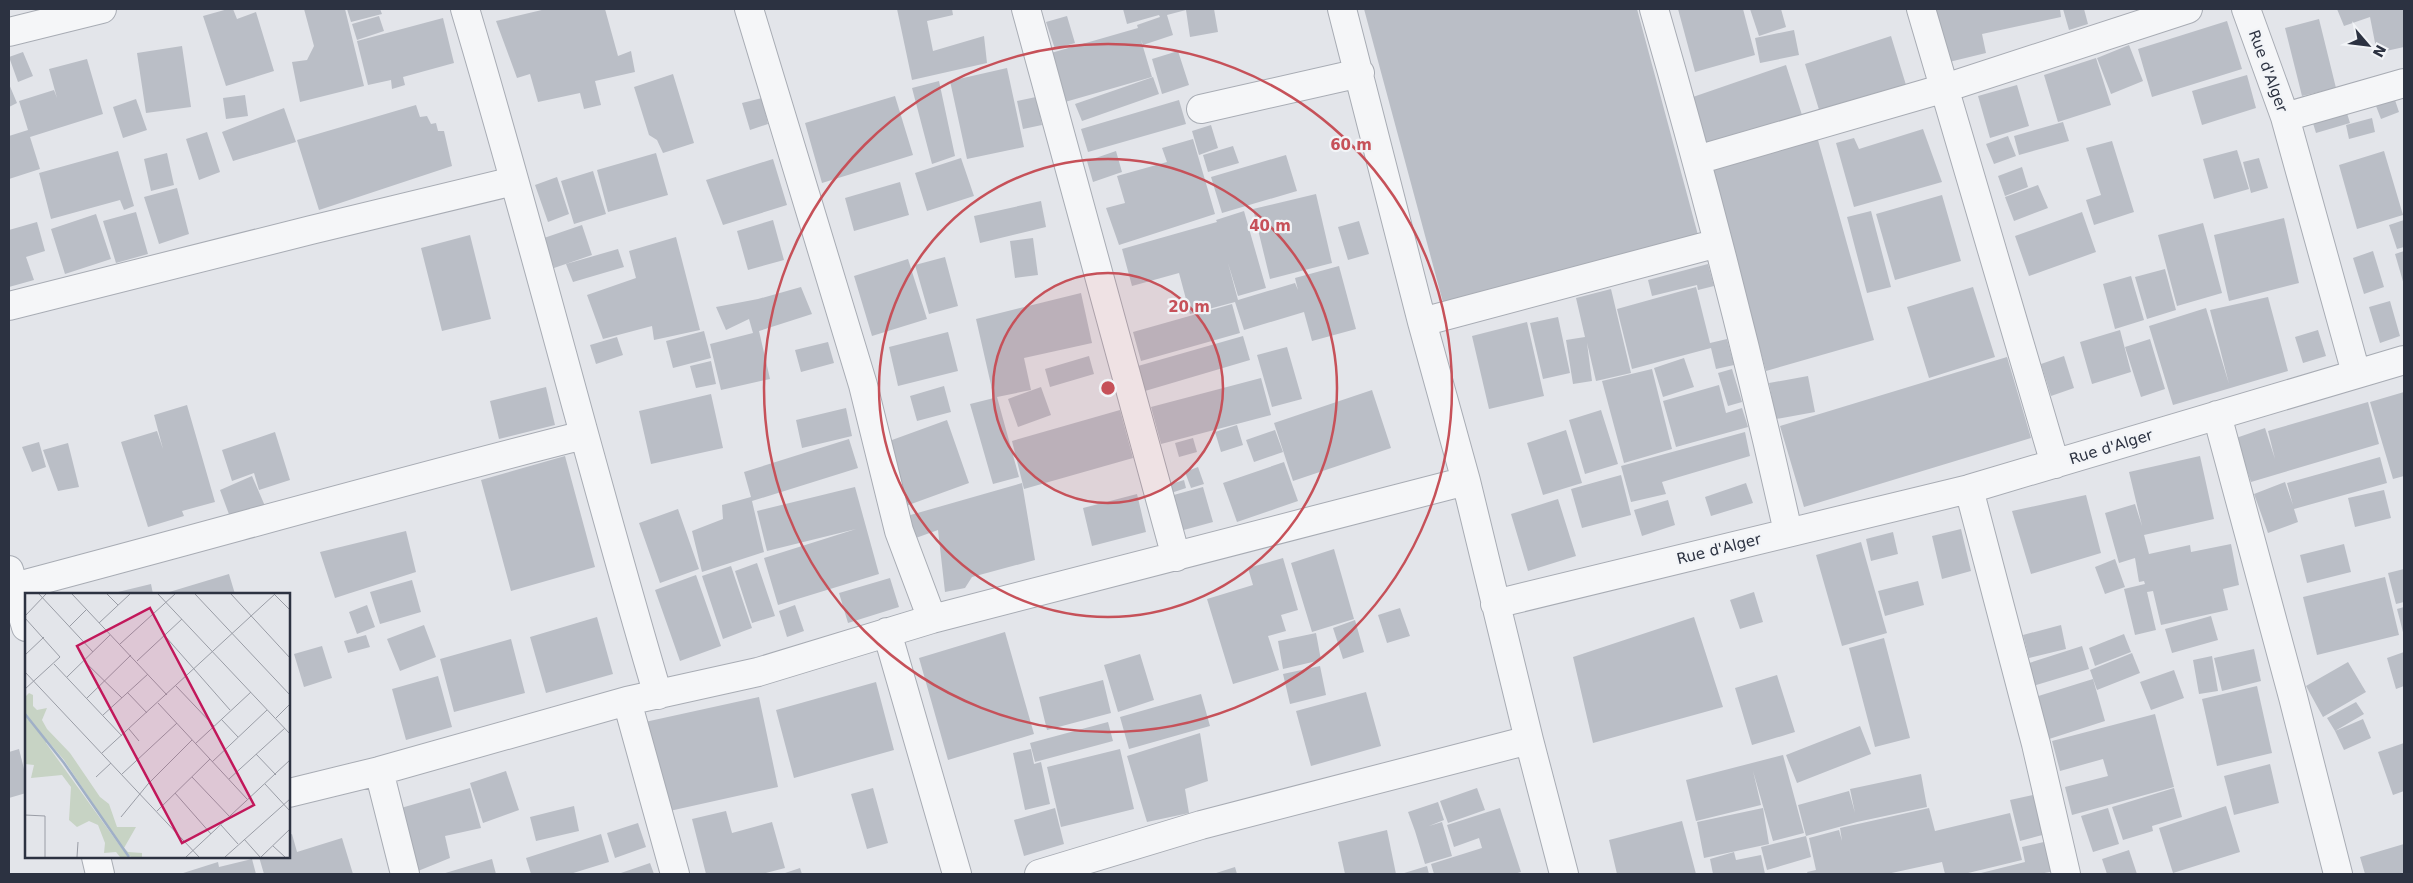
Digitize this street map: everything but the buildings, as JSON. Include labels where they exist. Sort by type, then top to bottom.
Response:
[{"type":"street","points":[[9,32],[102,9]]},
{"type":"street","points":[[465,9],[621,570],[658,695]]},
{"type":"street","points":[[749,9],[863,385],[900,531],[932,619]]},
{"type":"street","points":[[1026,9],[1176,557]]},
{"type":"street","points":[[1342,9],[1360,73],[1422,322],[1466,481],[1495,604],[1564,874]]},
{"type":"street","points":[[1654,9],[1697,160],[1788,532]]},
{"type":"street","points":[[1921,9],[2055,464]]},
{"type":"street","points":[[1697,160],[1945,88],[2188,9]]},
{"type":"street","name":"Rue d'Alger","points":[[1495,604],[1968,489],[2356,373],[2285,117],[2246,9]]},
{"type":"street","points":[[1201,109],[1360,73]]},
{"type":"street","points":[[2285,117],[2404,84]]},
{"type":"street","points":[[9,306],[514,181]]},
{"type":"street","points":[[1422,322],[1718,243]]},
{"type":"street","points":[[2356,373],[2404,360]]},
{"type":"street","points":[[2217,415],[2293,697],[2338,874]]},
{"type":"street","points":[[25,624],[11,578],[218,534],[446,470],[584,435]]},
{"type":"street","points":[[290,793],[379,771],[627,701],[758,672],[932,619],[1466,481]]},
{"type":"street","points":[[1968,489],[2036,744],[2066,874]]},
{"type":"street","points":[[887,632],[957,874]]},
{"type":"street","points":[[627,701],[675,874]]},
{"type":"street","points":[[1039,874],[1201,825],[1529,740]]},
{"type":"street","points":[[379,771],[405,874]]},
{"type":"street","points":[[96,858],[100,874]]}]
